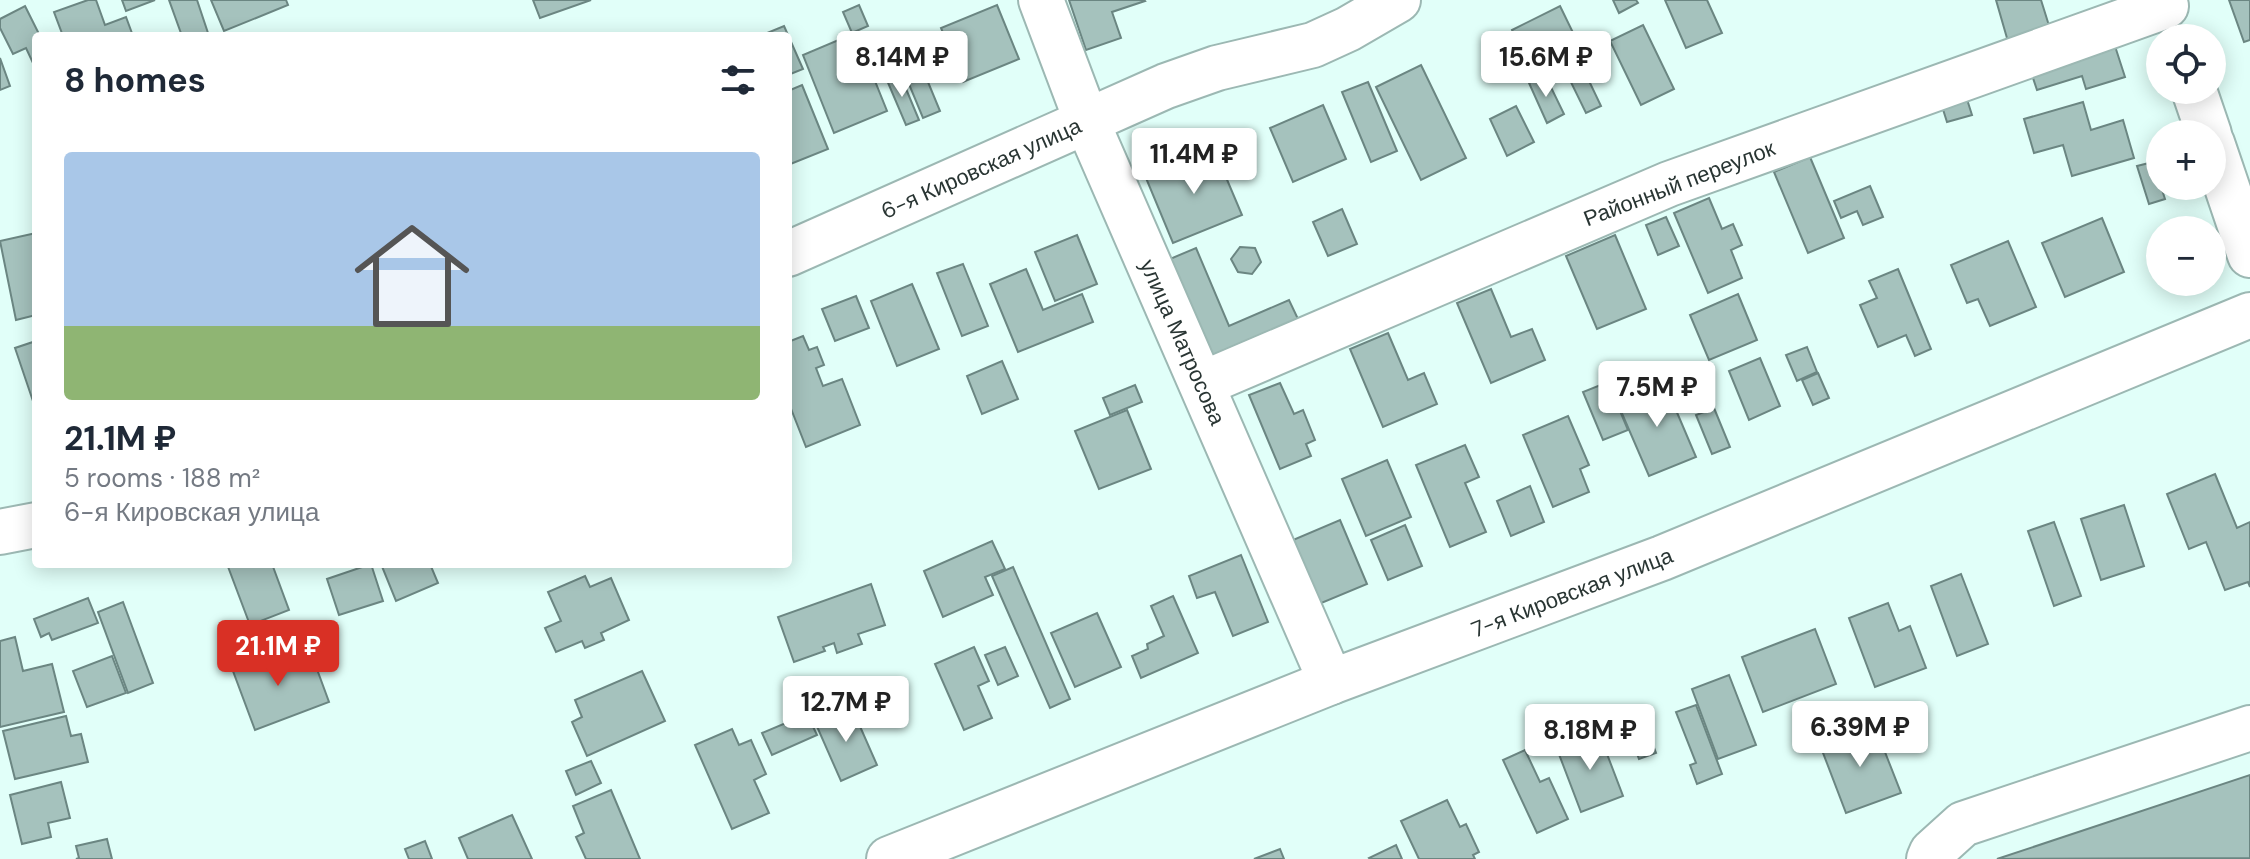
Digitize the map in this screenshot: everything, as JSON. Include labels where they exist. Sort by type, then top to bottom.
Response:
[{"type":"street","name":"улица Матросова","points":[[1041,0],[1087,122],[1331,682]]},
{"type":"street","name":"6-я Кировская улица","points":[[792,252],[1166,86],[1217,68],[1313,45],[1398,0]]},
{"type":"street","name":"Районный переулок","points":[[1202,384],[1669,184],[2169,15]]},
{"type":"street","points":[[2226,162],[2250,255]]},
{"type":"street","name":"7-я Кировская улица","points":[[889,859],[1331,682],[1662,558],[2250,315]]},
{"type":"street","points":[[0,532],[32,526]]},
{"type":"street","points":[[1929,859],[1932,852],[1963,824],[2250,728]]},
{"type":"building","points":[[96,0],[105,25],[126,17],[132,32],[62,32],[54,12]]},
{"type":"building","points":[[122,0],[155,0],[126,11]]},
{"type":"building","points":[[169,0],[197,0],[208,32],[181,32]]},
{"type":"building","points":[[211,0],[286,0],[288,5],[224,31]]},
{"type":"building","points":[[533,0],[591,0],[540,18]]},
{"type":"building","points":[[1069,0],[1145,1],[1112,12],[1121,38],[1086,50]]},
{"type":"building","points":[[1613,0],[1636,0],[1638,3],[1619,13]]},
{"type":"building","points":[[1665,0],[1707,0],[1722,33],[1686,48]]},
{"type":"building","points":[[1996,0],[2041,0],[2051,32],[2009,45]]},
{"type":"building","points":[[2229,0],[2250,0],[2250,40],[2244,42]]},
{"type":"building","points":[[859,5],[868,26],[852,33],[843,12]]},
{"type":"building","points":[[997,5],[1019,59],[963,82],[941,28]]},
{"type":"building","points":[[25,6],[38,32],[32,32],[32,61],[26,48],[13,54],[0,28],[0,19]]},
{"type":"building","points":[[1560,6],[1579,45],[1531,68],[1512,30]]},
{"type":"building","points":[[1643,25],[1674,89],[1641,105],[1610,41]]},
{"type":"building","points":[[784,26],[787,32],[770,32]]},
{"type":"building","points":[[855,33],[863,52],[875,47],[885,71],[873,76],[887,111],[834,133],[803,55]]},
{"type":"building","points":[[2114,43],[2125,77],[2086,89],[2082,76],[2037,90],[2030,69]]},
{"type":"building","points":[[792,44],[803,69],[792,73]]},
{"type":"building","points":[[916,53],[940,111],[923,118],[899,60]]},
{"type":"building","points":[[0,58],[10,86],[0,90]]},
{"type":"building","points":[[1579,60],[1601,106],[1586,113],[1564,68]]},
{"type":"building","points":[[1421,65],[1466,158],[1421,180],[1376,87]]},
{"type":"building","points":[[899,72],[919,120],[906,125],[886,78]]},
{"type":"building","points":[[1545,75],[1564,114],[1547,123],[1529,83]]},
{"type":"building","points":[[1368,82],[1397,151],[1371,162],[1342,92]]},
{"type":"building","points":[[802,85],[828,149],[792,163],[792,89]]},
{"type":"building","points":[[1965,93],[1972,115],[1947,122],[1940,100]]},
{"type":"building","points":[[2083,102],[2091,130],[2123,120],[2134,158],[2072,176],[2063,145],[2034,153],[2024,119]]},
{"type":"building","points":[[1323,105],[1346,159],[1293,182],[1270,128]]},
{"type":"building","points":[[1516,106],[1534,142],[1507,156],[1490,119]]},
{"type":"building","points":[[1214,149],[1242,215],[1173,243],[1146,178]]},
{"type":"building","points":[[1810,157],[1844,238],[1808,253],[1774,172]]},
{"type":"building","points":[[2146,164],[2146,194],[2137,166]]},
{"type":"building","points":[[1870,186],[1883,217],[1863,225],[1857,211],[1841,218],[1834,201]]},
{"type":"building","points":[[1709,198],[1722,229],[1733,224],[1742,245],[1731,250],[1742,278],[1708,293],[1674,213]]},
{"type":"building","points":[[1342,209],[1357,244],[1328,256],[1313,222]]},
{"type":"building","points":[[1666,217],[1679,246],[1658,255],[1646,225]]},
{"type":"building","points":[[2102,218],[2124,272],[2065,297],[2042,243]]},
{"type":"building","points":[[32,234],[32,316],[16,320],[0,241]]},
{"type":"building","points":[[1077,235],[1097,284],[1055,301],[1035,252]]},
{"type":"building","points":[[1615,235],[1646,309],[1597,329],[1566,256]]},
{"type":"building","points":[[2008,241],[2036,307],[1990,326],[1978,299],[1967,303],[1951,265]]},
{"type":"building","points":[[1240,247],[1255,248],[1261,262],[1252,274],[1238,272],[1231,259]]},
{"type":"building","points":[[1196,248],[1229,326],[1289,300],[1298,319],[1211,356],[1170,259]]},
{"type":"building","points":[[963,264],[988,326],[962,336],[937,273]]},
{"type":"building","points":[[1026,269],[1043,310],[1082,294],[1093,322],[1018,352],[990,284]]},
{"type":"building","points":[[1898,269],[1931,349],[1915,356],[1906,335],[1878,347],[1860,305],[1877,298],[1869,281]]},
{"type":"building","points":[[912,284],[939,349],[897,366],[871,301]]},
{"type":"building","points":[[1491,289],[1511,337],[1532,329],[1545,360],[1491,383],[1457,303]]},
{"type":"building","points":[[1738,294],[1757,340],[1709,360],[1690,315]]},
{"type":"building","points":[[856,296],[869,328],[835,341],[822,309]]},
{"type":"building","points":[[1388,333],[1408,380],[1424,373],[1437,404],[1383,427],[1350,349]]},
{"type":"building","points":[[803,336],[809,350],[817,347],[824,365],[816,368],[823,386],[842,379],[860,425],[806,447],[792,411],[792,340]]},
{"type":"building","points":[[32,342],[32,398],[15,348]]},
{"type":"building","points":[[1807,347],[1817,372],[1797,381],[1786,355]]},
{"type":"building","points":[[1760,358],[1780,406],[1749,420],[1729,371]]},
{"type":"building","points":[[1002,361],[1018,399],[982,414],[967,376]]},
{"type":"building","points":[[1818,373],[1829,398],[1813,405],[1802,380]]},
{"type":"building","points":[[1608,382],[1628,430],[1603,440],[1583,392]]},
{"type":"building","points":[[1664,382],[1696,457],[1649,476],[1617,402]]},
{"type":"building","points":[[1280,383],[1294,414],[1303,410],[1315,440],[1306,444],[1311,456],[1280,469],[1249,395]]},
{"type":"building","points":[[1135,385],[1142,402],[1110,415],[1103,398]]},
{"type":"building","points":[[1714,408],[1730,447],[1712,454],[1696,415]]},
{"type":"building","points":[[1127,410],[1151,469],[1099,489],[1075,431]]},
{"type":"building","points":[[1568,416],[1589,465],[1580,469],[1589,492],[1553,507],[1523,435]]},
{"type":"building","points":[[1465,445],[1479,477],[1465,483],[1486,532],[1450,547],[1416,465]]},
{"type":"building","points":[[1387,460],[1411,517],[1366,536],[1342,479]]},
{"type":"building","points":[[2215,474],[2237,528],[2250,522],[2250,587],[2248,582],[2225,590],[2206,542],[2189,549],[2167,494]]},
{"type":"building","points":[[1530,486],[1544,522],[1511,536],[1497,501]]},
{"type":"building","points":[[2124,505],[2144,566],[2101,580],[2081,519]]},
{"type":"building","points":[[1340,520],[1367,584],[1319,604],[1293,540]]},
{"type":"building","points":[[2054,522],[2081,596],[2054,606],[2028,531]]},
{"type":"building","points":[[1405,525],[1422,566],[1388,580],[1371,540]]},
{"type":"building","points":[[992,541],[1005,569],[985,577],[993,595],[943,617],[924,571]]},
{"type":"building","points":[[1241,555],[1268,622],[1233,636],[1215,592],[1197,598],[1189,576]]},
{"type":"building","points":[[1013,567],[1070,699],[1050,708],[992,576]]},
{"type":"building","points":[[229,568],[273,568],[289,610],[250,625]]},
{"type":"building","points":[[359,568],[372,568],[383,601],[339,615],[327,579]]},
{"type":"building","points":[[383,568],[432,568],[438,583],[396,601]]},
{"type":"building","points":[[1961,574],[1988,644],[1957,656],[1931,586]]},
{"type":"building","points":[[585,576],[590,587],[611,578],[629,620],[601,633],[604,640],[585,648],[582,641],[556,652],[545,628],[561,621],[548,592]]},
{"type":"building","points":[[871,584],[885,625],[858,634],[862,644],[837,653],[834,643],[823,647],[825,651],[794,662],[778,617]]},
{"type":"building","points":[[1173,596],[1198,653],[1141,678],[1132,656],[1148,649],[1147,644],[1164,636],[1151,606]]},
{"type":"building","points":[[88,598],[98,623],[52,640],[49,633],[41,637],[34,619]]},
{"type":"building","points":[[123,602],[153,683],[128,693],[98,612]]},
{"type":"building","points":[[1888,603],[1899,631],[1910,626],[1926,668],[1875,687],[1849,618]]},
{"type":"building","points":[[1097,613],[1121,667],[1075,687],[1051,633]]},
{"type":"building","points":[[1815,629],[1836,684],[1763,712],[1742,657]]},
{"type":"building","points":[[15,637],[23,671],[52,664],[64,712],[0,727],[0,641]]},
{"type":"building","points":[[974,647],[989,681],[978,686],[992,718],[964,730],[935,664]]},
{"type":"building","points":[[1005,647],[1018,676],[998,685],[985,655]]},
{"type":"building","points":[[260,651],[267,669],[311,653],[329,702],[255,730],[230,663]]},
{"type":"building","points":[[112,656],[126,693],[87,707],[73,671]]},
{"type":"building","points":[[642,671],[665,721],[587,756],[572,722],[582,717],[575,700]]},
{"type":"building","points":[[1729,675],[1756,745],[1718,759],[1692,689]]},
{"type":"building","points":[[1696,705],[1722,774],[1697,784],[1690,765],[1696,763],[1676,712]]},
{"type":"building","points":[[851,706],[877,765],[841,781],[815,722]]},
{"type":"building","points":[[1640,710],[1656,753],[1639,759],[1623,716]]},
{"type":"building","points":[[807,714],[817,735],[772,755],[762,733]]},
{"type":"building","points":[[66,716],[71,736],[81,734],[88,762],[15,779],[3,731]]},
{"type":"building","points":[[1874,724],[1901,793],[1846,813],[1820,745]]},
{"type":"building","points":[[732,729],[739,745],[751,740],[766,774],[754,780],[769,813],[732,829],[695,745]]},
{"type":"building","points":[[1599,733],[1623,796],[1581,812],[1557,749]]},
{"type":"building","points":[[1525,750],[1540,782],[1549,778],[1568,819],[1537,833],[1503,760]]},
{"type":"building","points":[[591,761],[601,783],[576,795],[566,771]]},
{"type":"building","points":[[2250,775],[2250,858],[1997,859]]},
{"type":"building","points":[[61,782],[70,818],[48,823],[51,837],[22,844],[10,795]]},
{"type":"building","points":[[611,790],[640,859],[586,859],[576,837],[584,833],[573,806]]},
{"type":"building","points":[[1447,800],[1460,827],[1466,824],[1479,852],[1473,855],[1475,859],[1419,859],[1401,821]]},
{"type":"building","points":[[512,815],[532,859],[468,859],[459,838]]},
{"type":"building","points":[[107,839],[112,859],[76,859],[79,858],[76,846]]},
{"type":"building","points":[[425,841],[432,859],[409,859],[405,849]]},
{"type":"building","points":[[1396,845],[1402,859],[1369,858]]},
{"type":"building","points":[[1280,849],[1284,859],[1254,859]]}]
